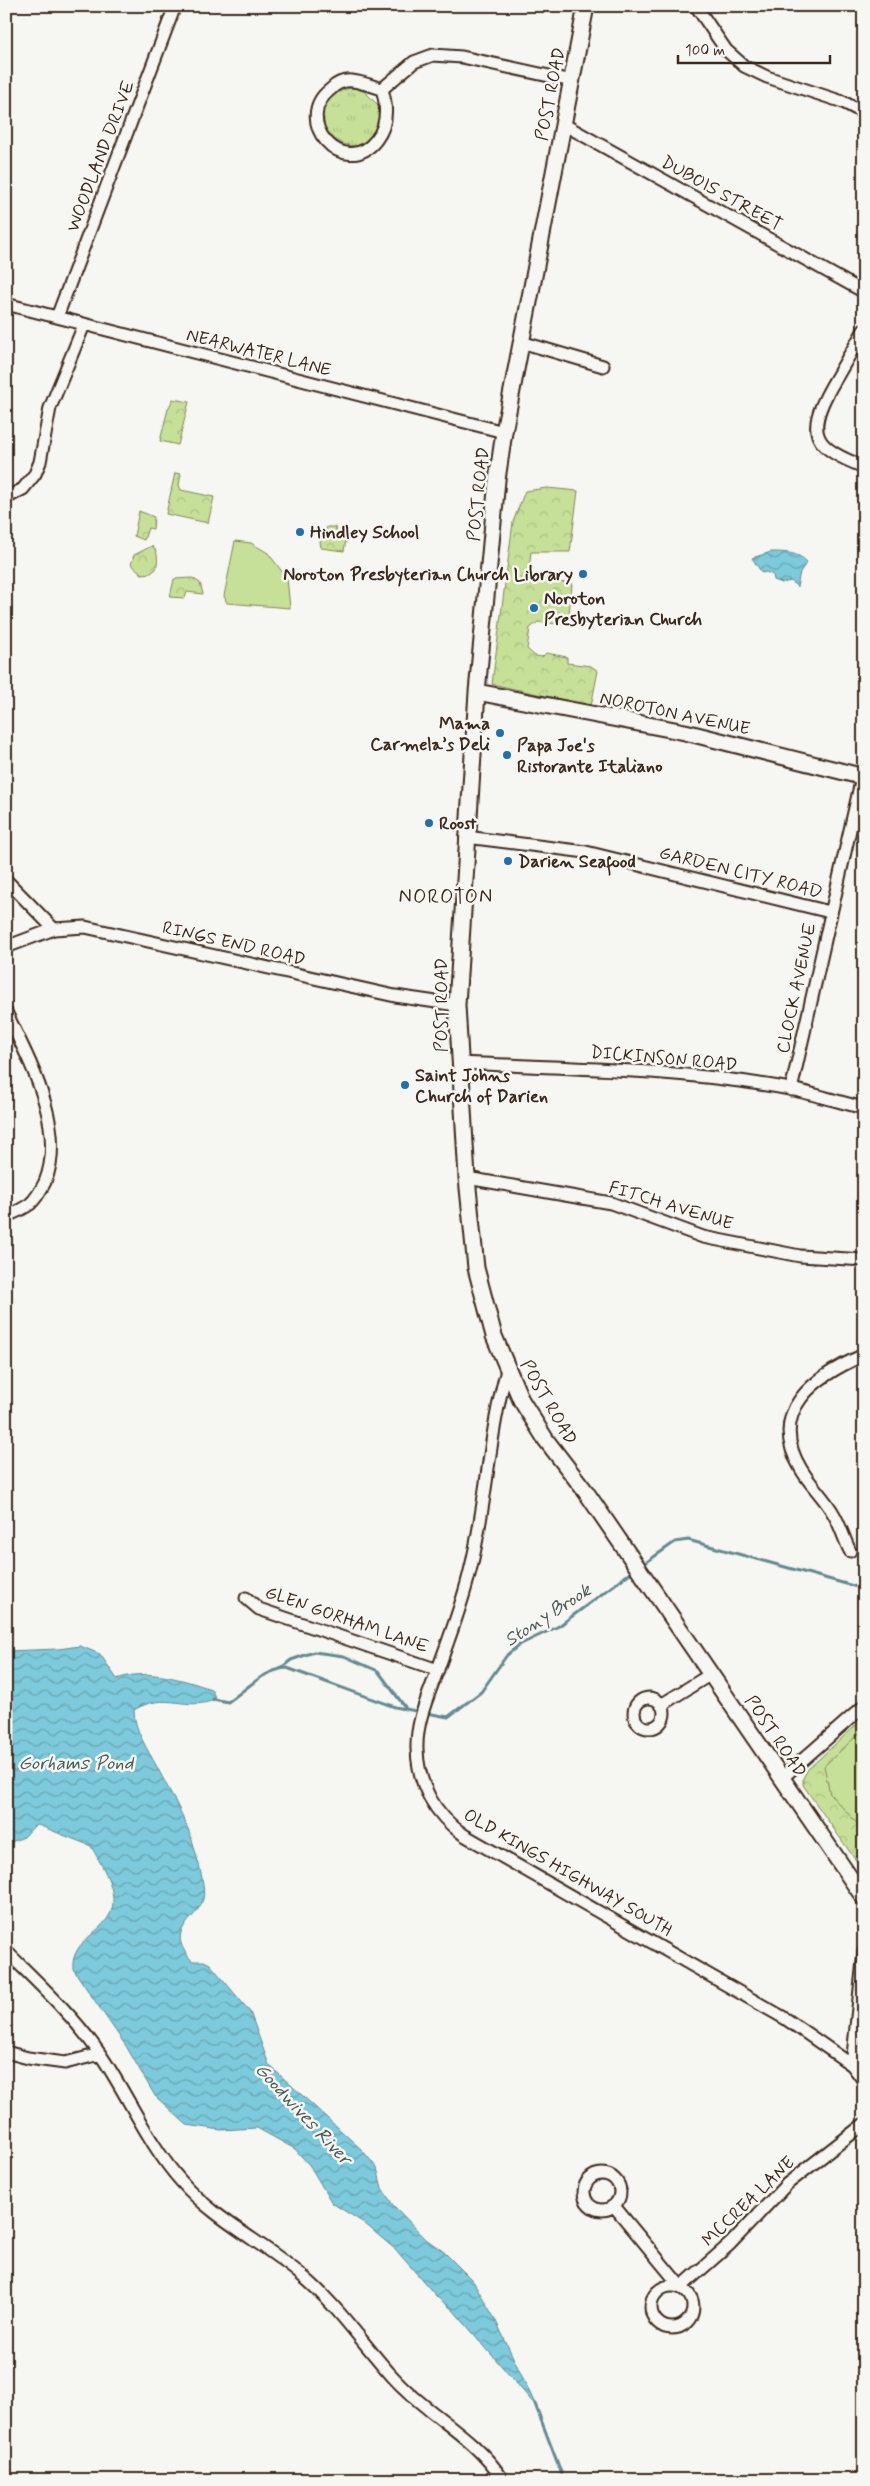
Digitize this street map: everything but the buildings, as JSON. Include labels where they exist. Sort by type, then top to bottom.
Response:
[{"type":"main road","name":"POST ROAD","points":[[586,6],[504,432],[497,480],[477,692],[466,837],[457,1005],[467,1178],[476,1268],[488,1316],[507,1370],[546,1440],[586,1492],[864,1898]]},
{"type":"main road","name":"NOROTON AVENUE","points":[[477,692],[686,732],[863,777]]},
{"type":"street","name":"WOODLAND DRIVE","points":[[57,318],[175,6]]},
{"type":"street","points":[[696,6],[726,50],[744,66],[767,77],[843,102],[864,113]]},
{"type":"street","points":[[382,89],[414,62],[433,55],[462,57],[572,81]]},
{"type":"street","points":[[350,81],[382,89],[385,100],[385,125],[370,147],[362,152],[351,154],[338,151],[330,145],[320,133],[316,120],[317,106],[325,93],[339,82],[350,81]]},
{"type":"street","name":"DUBOIS STREET","points":[[563,124],[864,292]]},
{"type":"street","name":"NEARWATER LANE","points":[[6,304],[504,432]]},
{"type":"street","points":[[6,498],[24,489],[35,474],[40,462],[50,408],[84,325]]},
{"type":"street","points":[[864,330],[820,408],[816,426],[821,441],[829,450],[864,467]]},
{"type":"street","points":[[521,342],[603,366]]},
{"type":"street","name":"CLOCK AVENUE","points":[[791,1090],[830,912],[863,777]]},
{"type":"street","name":"GARDEN CITY ROAD","points":[[466,837],[586,852],[830,912]]},
{"type":"street","points":[[6,880],[54,929]]},
{"type":"street","name":"RINGS END ROAD","points":[[6,947],[54,929],[86,928],[386,994],[457,1005]]},
{"type":"street","points":[[6,1012],[48,1114],[52,1150],[47,1177],[36,1197],[31,1203],[6,1216]]},
{"type":"street","name":"DICKINSON ROAD","points":[[460,1063],[652,1072],[735,1081],[791,1090],[864,1108]]},
{"type":"street","name":"FITCH AVENUE","points":[[467,1178],[611,1202],[703,1237],[800,1256],[864,1260]]},
{"type":"street","points":[[850,1551],[833,1513],[800,1469],[790,1444],[789,1420],[802,1395],[834,1368],[864,1355]]},
{"type":"street","name":"OLD KINGS HIGHWAY SOUTH","points":[[507,1370],[497,1403],[471,1569],[460,1609],[423,1711],[417,1747],[425,1788],[437,1812],[453,1828],[487,1850],[706,1972],[786,2019],[852,2065],[864,2081]]},
{"type":"street","name":"GLEN GORHAM LANE","points":[[246,1598],[259,1609],[438,1670]]},
{"type":"street","points":[[661,1705],[710,1674]]},
{"type":"street","points":[[782,1778],[864,1706]]},
{"type":"street","points":[[6,1951],[64,2010],[100,2054],[180,2181],[211,2208],[300,2274],[330,2301],[394,2378],[468,2439],[503,2480]]},
{"type":"street","points":[[852,2065],[864,1952]]},
{"type":"street","points":[[6,2052],[28,2058],[65,2063],[100,2054]]},
{"type":"street","name":"MCCREA LANE","points":[[614,2206],[681,2287],[730,2244],[787,2184],[864,2124]]},
{"type":"green space","points":[[354,87],[365,92],[380,107],[374,133],[362,144],[347,145],[333,138],[324,126],[322,111],[331,97]]},
{"type":"green space","points":[[173,399],[189,402],[178,445],[160,441],[168,409]]},
{"type":"green space","points":[[175,473],[181,474],[179,485],[181,490],[214,497],[208,523],[166,514]]},
{"type":"green space","points":[[547,488],[578,491],[570,552],[531,552],[528,577],[572,584],[568,625],[538,622],[530,628],[527,649],[535,656],[542,657],[546,653],[567,657],[567,663],[591,666],[598,671],[591,706],[492,684],[513,522],[525,491]]},
{"type":"green space","points":[[139,511],[154,517],[153,529],[148,528],[144,540],[134,536]]},
{"type":"green space","points":[[327,527],[335,527],[338,534],[347,535],[344,551],[321,548],[320,541]]},
{"type":"green space","points":[[235,541],[251,543],[268,553],[287,578],[290,608],[227,603],[224,596]]},
{"type":"green space","points":[[152,546],[157,554],[156,569],[151,573],[142,574],[131,564],[134,555]]},
{"type":"green space","points":[[192,578],[200,583],[203,594],[187,592],[185,598],[170,597],[174,579]]},
{"type":"green space","points":[[864,1718],[864,1872],[803,1785],[803,1778],[808,1769]]},
{"type":"green space","points":[[864,1729],[864,1831],[830,1794],[824,1766]]},
{"type":"water","points":[[771,552],[795,554],[807,562],[800,572],[797,587],[791,581],[782,583],[774,580],[773,575],[766,572],[762,573],[752,558]]},
{"type":"water","name":"Gorhams Pond","points":[[80,1646],[100,1654],[117,1679],[139,1675],[164,1676],[211,1689],[216,1699],[205,1703],[195,1704],[167,1701],[146,1704],[134,1710],[136,1725],[142,1740],[174,1798],[189,1831],[202,1877],[203,1899],[181,1933],[180,1941],[184,1950],[192,1961],[204,1961],[210,1964],[250,2012],[269,2065],[362,2150],[377,2168],[382,2188],[393,2205],[426,2239],[444,2252],[473,2281],[495,2319],[536,2406],[453,2310],[437,2297],[396,2250],[364,2223],[332,2203],[310,2166],[295,2149],[257,2128],[221,2130],[187,2125],[155,2096],[126,2046],[73,1969],[74,1958],[78,1949],[111,1913],[113,1896],[106,1873],[91,1846],[38,1825],[34,1826],[24,1837],[6,1844],[6,1651],[58,1649]]},
{"type":"waterway","name":"Stony Brook","points":[[641,1566],[675,1542],[688,1540],[864,1589]]},
{"type":"waterway","name":"Stony Brook","points":[[213,1699],[228,1702],[263,1676],[270,1672],[287,1668],[395,1707],[448,1717],[481,1692],[507,1655],[519,1645],[559,1626],[634,1570]]},
{"type":"waterway","points":[[280,1669],[291,1660],[314,1652],[344,1656],[378,1671],[405,1707]]},
{"type":"waterway","name":"Goodwives River","points":[[535,2404],[564,2480]]},
{"type":"place","name":"Hindley School","points":[[300,532]]},
{"type":"place","name":"Noroton Presbyterian Church Library","points":[[583,574]]},
{"type":"place","name":"Noroton Presbyterian Church","points":[[534,608]]},
{"type":"place","name":"Mama Carmela’s Deli","points":[[500,733]]},
{"type":"place","name":"Papa Joe's Ristorante Italiano","points":[[507,755]]},
{"type":"place","name":"Roost","points":[[429,823]]},
{"type":"place","name":"Darien Seafood","points":[[508,861]]},
{"type":"place","name":"Saint Johns Church of Darien","points":[[405,1085]]},
{"type":"district","name":"NOROTON","points":[[446,896]]}]
